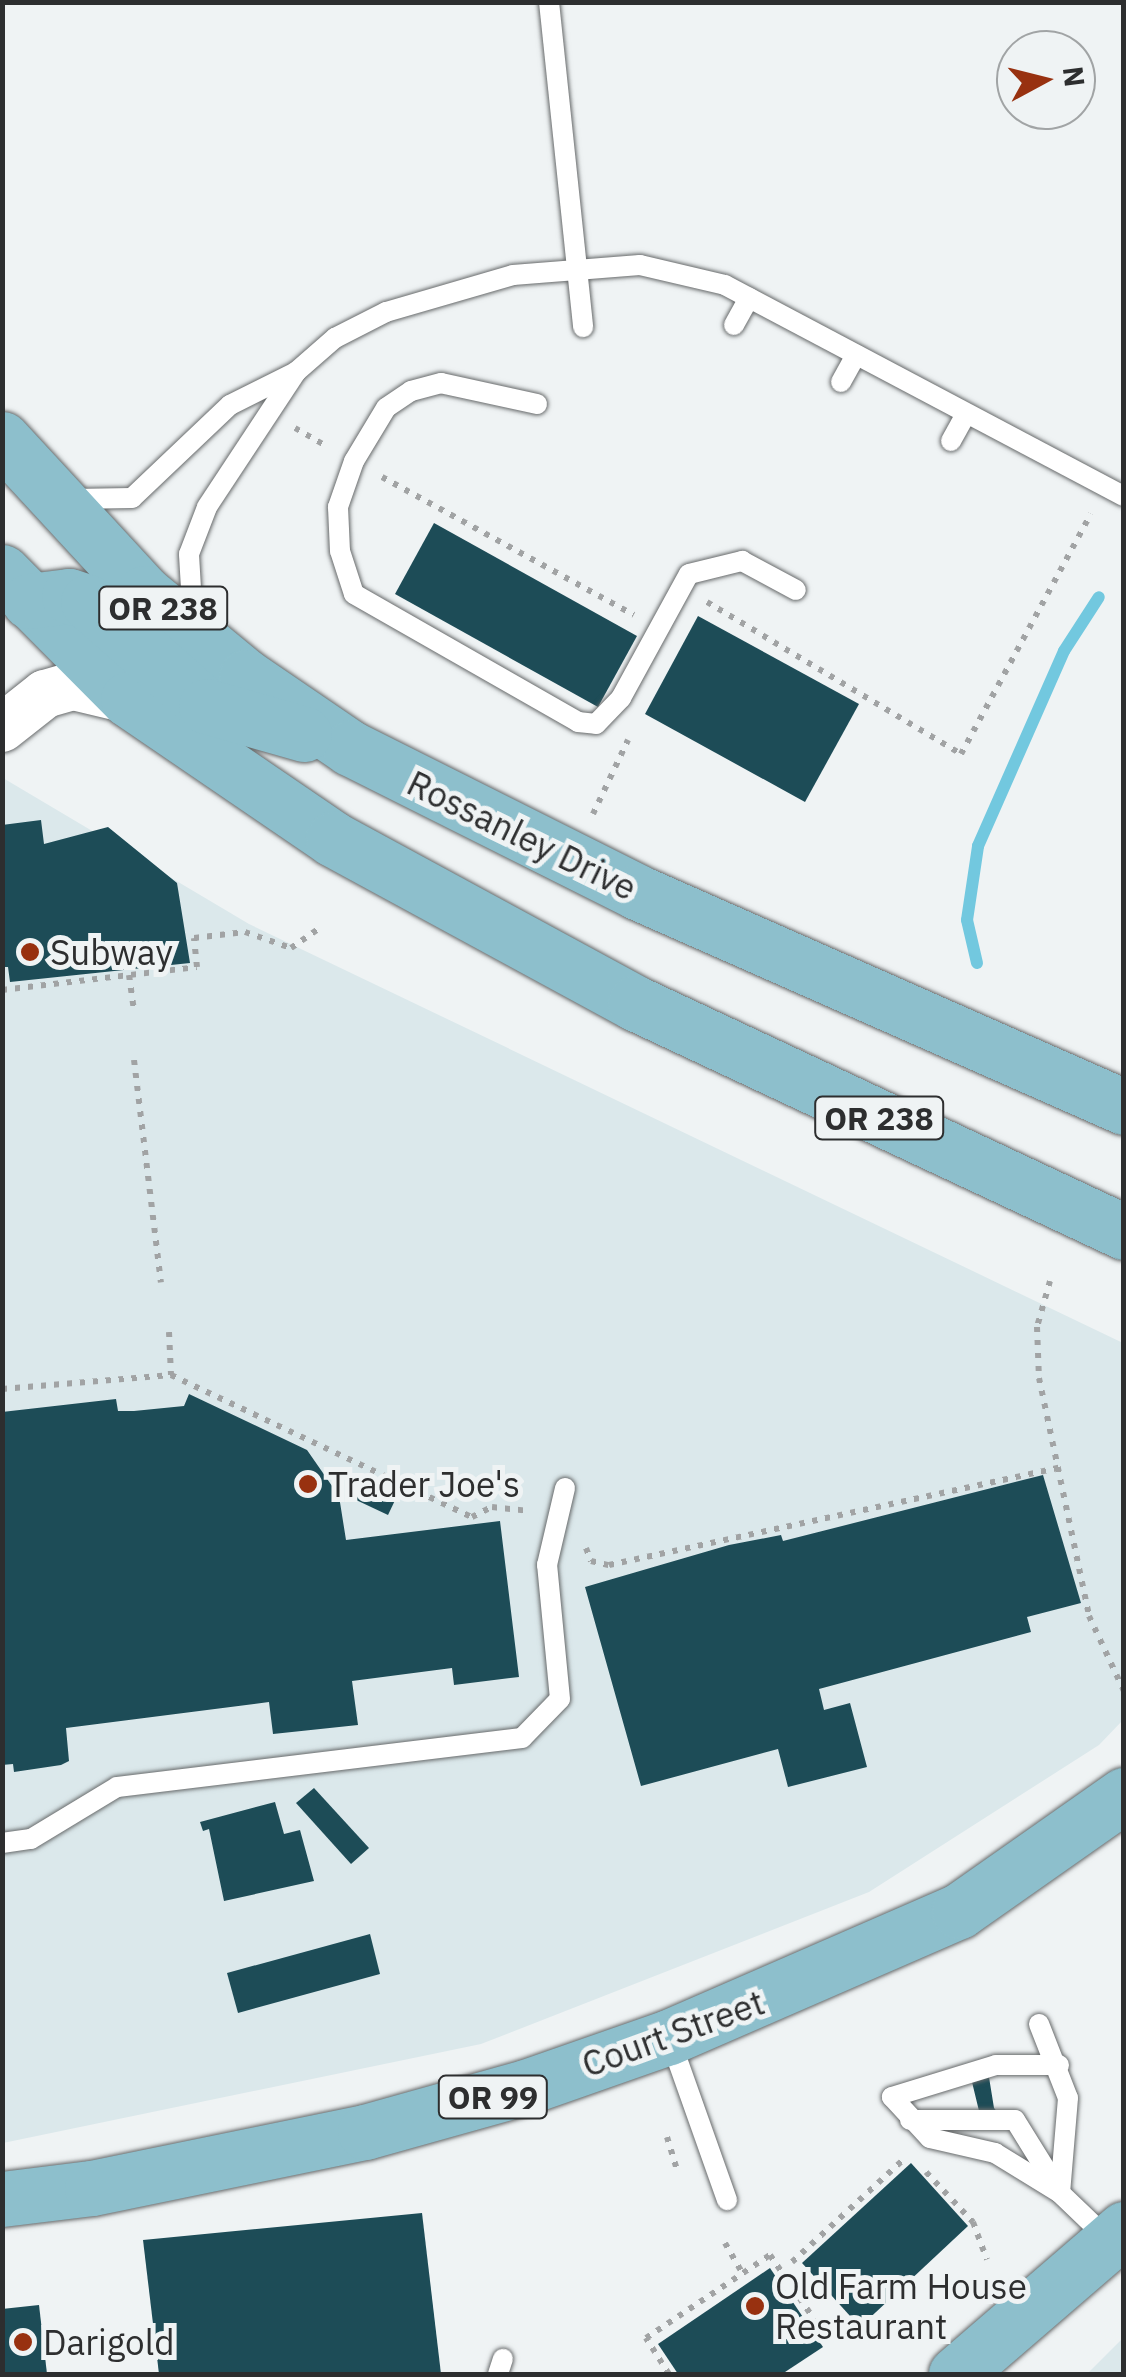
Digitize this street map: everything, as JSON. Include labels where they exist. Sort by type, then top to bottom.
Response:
[{"type":"main road","name":"Rossanley Drive","points":[[2,439],[50,496],[193,634],[350,748],[636,892],[1124,1107]]},
{"type":"main road","points":[[11,598],[69,596],[88,602],[206,706],[350,748]]},
{"type":"main road","name":"OR 238","points":[[11,598],[128,699],[230,774],[439,901],[635,1004],[1124,1232]]},
{"type":"main road","name":"Court Street","points":[[2,2199],[92,2188],[366,2132],[669,2037],[959,1911],[1124,1794]]},
{"type":"main road","points":[[956,2374],[1117,2235]]},
{"type":"street","points":[[2,728],[45,694],[72,686],[128,699]]},
{"type":"lane","points":[[548,2],[580,267],[583,327]]},
{"type":"lane","points":[[50,496],[102,503],[132,498],[230,405],[296,372],[335,338],[444,290],[580,267],[676,268],[748,298],[1124,496]]},
{"type":"lane","points":[[734,325],[748,298]]},
{"type":"lane","points":[[841,382],[856,354]]},
{"type":"lane","points":[[193,634],[189,554],[207,507],[296,372]]},
{"type":"lane","points":[[537,404],[441,383],[411,391],[386,408],[354,462],[338,507],[340,551],[354,594],[578,722],[610,715],[689,574],[742,561],[796,590]]},
{"type":"lane","points":[[951,441],[966,414]]},
{"type":"lane","points":[[2,1843],[32,1839],[117,1787],[522,1738],[560,1698],[547,1565],[565,1488]]},
{"type":"lane","points":[[1039,2024],[1059,2065],[1068,2098],[1060,2192]]},
{"type":"lane","points":[[669,2037],[727,2200]]},
{"type":"lane","points":[[1059,2065],[996,2065],[940,2077],[892,2096],[930,2138],[995,2152],[1060,2192],[1117,2235]]},
{"type":"lane","points":[[910,2120],[1015,2120],[1060,2192]]},
{"type":"path","points":[[294,428],[642,619],[653,598],[687,616],[700,598],[961,754],[1091,514]]},
{"type":"path","points":[[592,817],[631,733]]},
{"type":"path","points":[[2,990],[197,967],[194,938],[245,932],[291,948],[320,928]]},
{"type":"path","points":[[130,975],[134,1011]]},
{"type":"path","points":[[134,1060],[161,1282]]},
{"type":"path","points":[[1050,1281],[1037,1327],[1039,1378],[1090,1616],[1124,1691]]},
{"type":"path","points":[[169,1332],[171,1374]]},
{"type":"path","points":[[2,1390],[171,1374],[472,1517],[492,1507],[529,1511]]},
{"type":"path","points":[[585,1544],[591,1561],[609,1565],[1059,1468]]},
{"type":"path","points":[[792,2262],[907,2157],[973,2222],[986,2260]]},
{"type":"path","points":[[726,2243],[742,2272]]},
{"type":"path","points":[[669,2374],[646,2338],[770,2255],[816,2322]]},
{"type":"shaded area","points":[[3,778],[249,924],[1123,1343],[1123,1720],[1099,1745],[869,1892],[481,2044],[3,2143]]},
{"type":"shaded area","points":[[1123,2338],[1123,2374],[1087,2374]]},
{"type":"building","points":[[434,523],[637,636],[598,707],[395,594]]},
{"type":"building","points":[[698,616],[859,704],[805,802],[645,714]]},
{"type":"building","points":[[41,820],[44,844],[108,827],[177,883],[190,963],[10,982],[8,967],[2,967],[2,825]]},
{"type":"building","points":[[189,1394],[307,1450],[339,1496],[346,1540],[500,1521],[519,1677],[454,1685],[452,1668],[352,1681],[358,1725],[273,1734],[269,1702],[66,1728],[69,1761],[14,1772],[13,1764],[2,1765],[2,1412],[116,1399],[118,1411],[134,1411],[184,1406]]},
{"type":"building","points":[[1043,1475],[1081,1603],[1027,1617],[1031,1632],[819,1689],[824,1710],[850,1703],[867,1767],[788,1787],[778,1749],[641,1786],[585,1587],[729,1545],[781,1535],[783,1541]]},
{"type":"building","points":[[364,1477],[398,1494],[388,1515],[354,1499]]},
{"type":"building","points":[[314,1788],[369,1848],[351,1864],[296,1803]]},
{"type":"building","points":[[275,1802],[284,1834],[300,1830],[314,1881],[224,1901],[209,1829],[203,1831],[200,1822]]},
{"type":"building","points":[[370,1934],[380,1974],[238,2013],[227,1973]]},
{"type":"building","points":[[988,2071],[994,2108],[999,2114],[979,2111],[972,2082],[974,2075]]},
{"type":"building","points":[[911,2163],[968,2226],[860,2327],[802,2263]]},
{"type":"building","points":[[422,2213],[441,2374],[159,2374],[143,2240]]},
{"type":"building","name":"Old Farm House Restaurant","points":[[770,2268],[823,2347],[782,2374],[678,2374],[658,2344]]},
{"type":"building","name":"Darigold","points":[[39,2305],[47,2374],[2,2374],[2,2309]]},
{"type":"waterway","points":[[977,963],[967,920],[978,846],[1064,651],[1099,597]]},
{"type":"place","name":"Subway","points":[[30,952]]},
{"type":"place","name":"Trader Joe's","points":[[308,1484]]},
{"type":"place","name":"Old Farm House Restaurant","points":[[755,2306]]},
{"type":"place","name":"Darigold","points":[[23,2342]]}]
